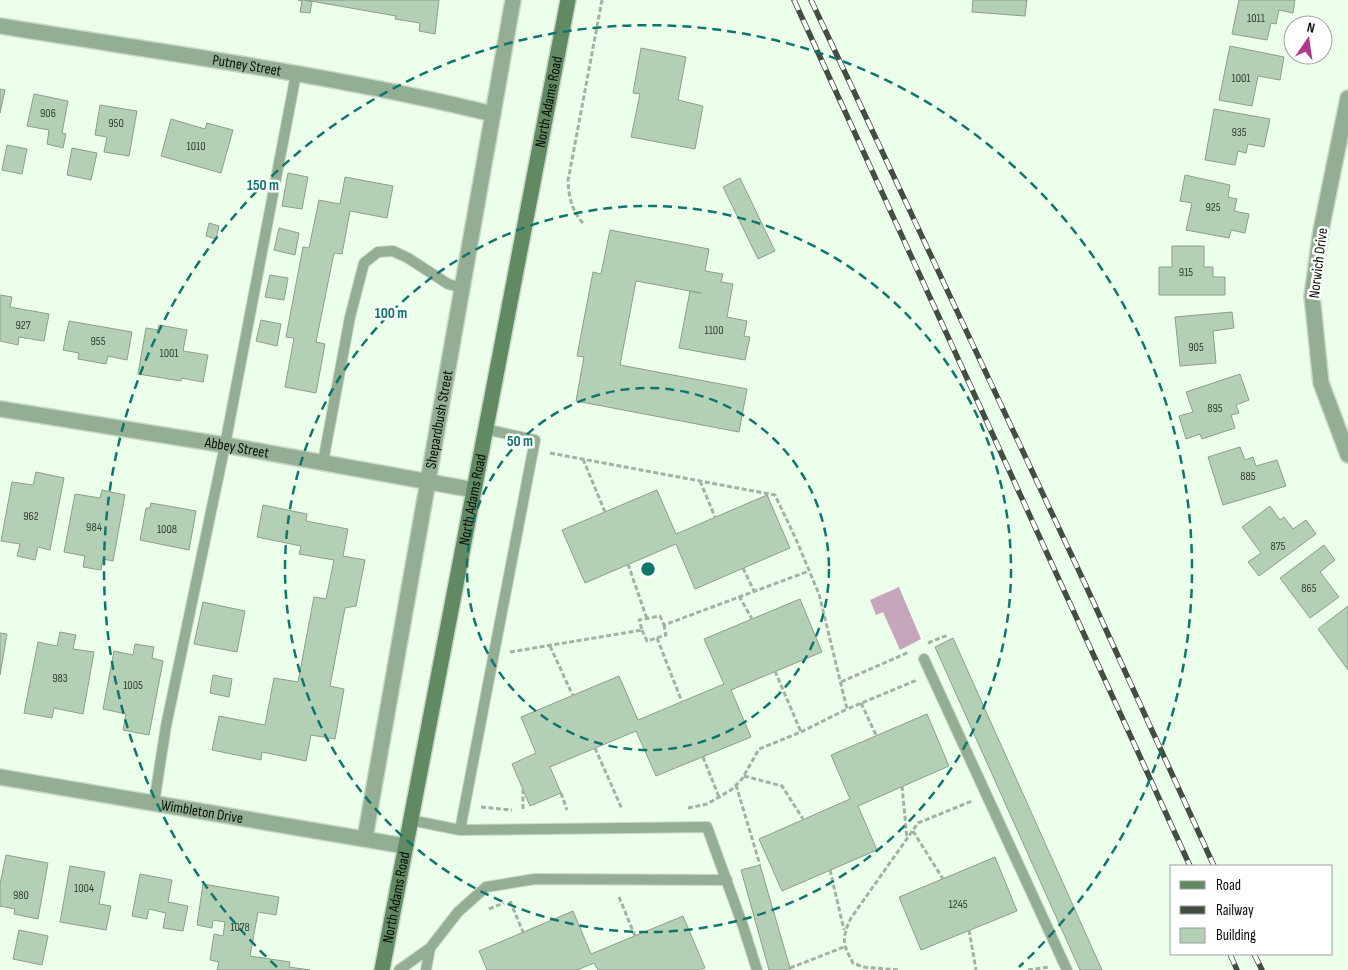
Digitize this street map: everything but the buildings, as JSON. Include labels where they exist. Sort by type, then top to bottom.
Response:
[{"type":"main road","name":"North Adams Road","points":[[382,970],[568,0]]},
{"type":"street","name":"Shepardbush Street","points":[[366,838],[513,0]]},
{"type":"street","name":"Putney Street","points":[[0,26],[296,74],[438,101],[493,114]]},
{"type":"street","name":"Norwich Drive","points":[[1348,98],[1344,134],[1321,230],[1312,296],[1320,383],[1348,455]]},
{"type":"street","name":"Abbey Street","points":[[0,408],[225,444],[474,490]]},
{"type":"street","name":"Wimbleton Drive","points":[[0,777],[405,846]]},
{"type":"lane","points":[[154,803],[166,726],[225,444],[296,74]]},
{"type":"lane","points":[[323,462],[350,317],[364,263],[378,252],[393,251],[408,258],[448,284],[463,288]]},
{"type":"lane","points":[[460,830],[535,440],[485,429]]},
{"type":"lane","points":[[924,659],[1067,970]]},
{"type":"lane","points":[[410,820],[460,830],[707,827],[757,970]]},
{"type":"lane","points":[[399,970],[430,948],[458,912],[486,887],[535,879],[727,880]]},
{"type":"lane","points":[[426,970],[430,948]]},
{"type":"path","points":[[583,223],[576,216],[571,204],[568,181],[602,0]]},
{"type":"path","points":[[547,453],[774,495],[795,537],[819,594],[847,709]]},
{"type":"path","points":[[583,459],[605,512]]},
{"type":"path","points":[[700,482],[715,517]]},
{"type":"path","points":[[628,564],[647,618]]},
{"type":"path","points":[[743,568],[754,591]]},
{"type":"path","points":[[664,625],[808,570]]},
{"type":"path","points":[[739,596],[752,619]]},
{"type":"path","points":[[660,616],[666,635],[647,641],[639,620],[647,618],[660,616]]},
{"type":"path","points":[[507,653],[642,630]]},
{"type":"path","points":[[921,646],[948,634]]},
{"type":"path","points":[[657,638],[682,702]]},
{"type":"path","points":[[550,646],[573,696]]},
{"type":"path","points":[[841,682],[912,650]]},
{"type":"path","points":[[774,672],[801,732]]},
{"type":"path","points":[[682,809],[707,804],[731,790],[744,776],[759,749],[931,674]]},
{"type":"path","points":[[861,703],[876,736]]},
{"type":"path","points":[[595,748],[622,809]]},
{"type":"path","points":[[702,757],[719,797]]},
{"type":"path","points":[[744,776],[782,786],[803,819]]},
{"type":"path","points":[[736,785],[760,864]]},
{"type":"path","points":[[902,786],[907,839]]},
{"type":"path","points":[[523,789],[523,811]]},
{"type":"path","points":[[561,793],[567,810]]},
{"type":"path","points":[[844,931],[851,918],[918,823],[976,800]]},
{"type":"path","points":[[478,807],[531,811]]},
{"type":"path","points":[[617,809],[632,809]]},
{"type":"path","points":[[560,810],[576,810]]},
{"type":"path","points":[[913,831],[943,879]]},
{"type":"path","points":[[830,870],[844,931],[844,947],[855,970]]},
{"type":"path","points":[[617,892],[635,936]]},
{"type":"path","points":[[484,911],[519,897]]},
{"type":"path","points":[[510,901],[523,932]]},
{"type":"path","points":[[970,930],[976,970]]},
{"type":"path","points":[[790,968],[844,947]]},
{"type":"path","points":[[853,963],[864,967],[898,970]]},
{"type":"path","points":[[1028,970],[1052,966]]},
{"type":"shaded area","points":[[899,587],[921,639],[900,650],[883,612],[876,615],[870,600]]},
{"type":"railway","points":[[794,0],[1190,865]]},
{"type":"railway","points":[[811,0],[1086,586],[1214,865]]},
{"type":"railway","points":[[1230,955],[1237,970]]},
{"type":"railway","points":[[1254,955],[1262,970]]}]
